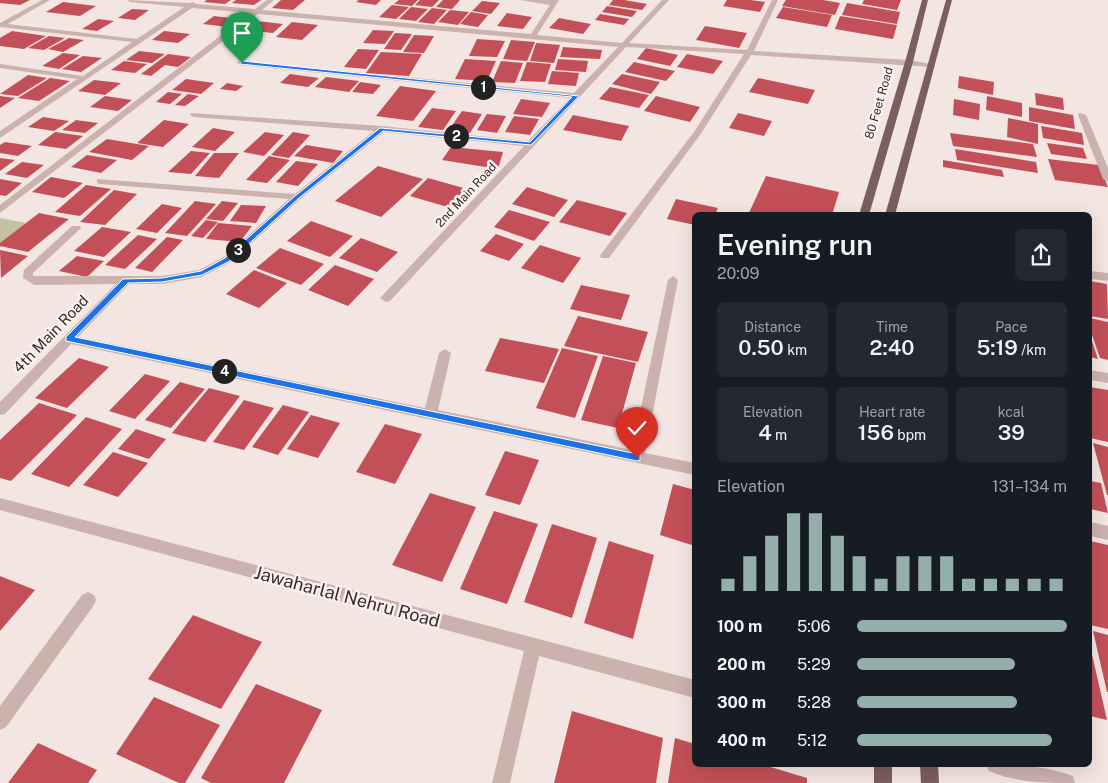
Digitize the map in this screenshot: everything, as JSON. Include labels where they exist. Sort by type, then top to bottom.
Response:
[{"type":"main road","name":"80 Feet Road","points":[[865,212],[909,62],[925,0]]},
{"type":"main road","points":[[891,212],[949,0]]},
{"type":"main road","points":[[883,767],[883,783]]},
{"type":"main road","points":[[929,767],[930,783]]},
{"type":"street","points":[[1,25],[47,0]]},
{"type":"street","points":[[130,0],[624,44],[931,65]]},
{"type":"street","points":[[0,135],[200,0]]},
{"type":"street","points":[[1,208],[271,0]]},
{"type":"street","points":[[523,0],[555,1]]},
{"type":"street","name":"2nd Main Road","points":[[386,298],[666,0]]},
{"type":"street","points":[[605,256],[697,133],[749,53],[775,0]]},
{"type":"street","points":[[533,36],[555,1]]},
{"type":"street","points":[[1,25],[138,41]]},
{"type":"street","points":[[242,63],[576,96]]},
{"type":"street","points":[[0,66],[84,78]]},
{"type":"street","points":[[194,114],[382,129],[531,144]]},
{"type":"street","points":[[1082,115],[1108,179]]},
{"type":"street","points":[[0,125],[12,126]]},
{"type":"street","points":[[76,228],[28,272],[28,278],[34,281],[162,280],[202,273],[228,259],[297,197],[382,129]]},
{"type":"street","points":[[100,181],[297,197]]},
{"type":"street","points":[[1092,275],[1108,277]]},
{"type":"street","name":"4th Main Road","points":[[0,410],[126,280]]},
{"type":"street","points":[[637,458],[673,280]]},
{"type":"street","points":[[69,339],[692,469]]},
{"type":"street","points":[[430,415],[445,353]]},
{"type":"street","points":[[1092,375],[1108,378]]},
{"type":"street","name":"Jawaharlal Nehru Road","points":[[0,504],[692,688]]},
{"type":"street","points":[[1092,529],[1108,533]]},
{"type":"street","points":[[0,720],[88,600]]},
{"type":"street","points":[[501,783],[533,647]]},
{"type":"street","points":[[1002,767],[1066,783]]},
{"type":"green space","points":[[0,218],[26,223],[0,248]]},
{"type":"building","points":[[0,0],[30,0],[20,5],[0,3]]},
{"type":"building","points":[[207,0],[231,0],[225,4],[204,2]]},
{"type":"building","points":[[236,0],[261,0],[254,5],[232,3]]},
{"type":"building","points":[[281,0],[305,0],[293,10],[272,8]]},
{"type":"building","points":[[359,0],[381,0],[376,5],[356,2]]},
{"type":"building","points":[[399,0],[418,0],[412,6],[394,4]]},
{"type":"building","points":[[420,0],[439,0],[432,7],[415,5]]},
{"type":"building","points":[[443,0],[460,0],[452,9],[436,7]]},
{"type":"building","points":[[613,0],[647,4],[642,10],[609,5]]},
{"type":"building","points":[[727,0],[765,2],[760,12],[723,6]]},
{"type":"building","points":[[786,0],[823,0],[840,3],[835,15],[782,6]]},
{"type":"building","points":[[864,0],[901,0],[897,10],[862,4]]},
{"type":"building","points":[[482,1],[500,3],[491,14],[472,11]]},
{"type":"building","points":[[63,2],[96,6],[80,16],[46,12]]},
{"type":"building","points":[[847,3],[900,12],[897,24],[842,15]]},
{"type":"building","points":[[392,5],[409,7],[396,19],[379,17]]},
{"type":"building","points":[[607,6],[637,11],[632,17],[602,12]]},
{"type":"building","points":[[411,7],[428,9],[416,21],[399,19]]},
{"type":"building","points":[[783,7],[832,15],[827,27],[776,18]]},
{"type":"building","points":[[432,8],[447,10],[434,24],[418,22]]},
{"type":"building","points":[[132,9],[149,10],[135,20],[118,18]]},
{"type":"building","points":[[450,10],[469,12],[458,25],[438,22]]},
{"type":"building","points":[[471,12],[488,15],[478,27],[460,24]]},
{"type":"building","points":[[507,13],[532,17],[523,29],[497,26]]},
{"type":"building","points":[[600,14],[629,19],[624,25],[595,20]]},
{"type":"building","points":[[214,16],[238,19],[228,27],[203,24]]},
{"type":"building","points":[[840,16],[897,25],[893,39],[835,29]]},
{"type":"building","points":[[559,18],[591,24],[583,34],[549,28]]},
{"type":"building","points":[[98,19],[114,21],[97,31],[82,29]]},
{"type":"building","points":[[257,21],[283,24],[273,33],[246,30]]},
{"type":"building","points":[[292,22],[318,25],[302,40],[276,37]]},
{"type":"building","points":[[705,26],[747,33],[739,48],[696,40]]},
{"type":"building","points":[[373,30],[394,31],[385,44],[363,43]]},
{"type":"building","points":[[12,31],[46,36],[24,49],[0,46],[0,38]]},
{"type":"building","points":[[164,31],[190,34],[178,43],[152,40]]},
{"type":"building","points":[[395,33],[412,34],[401,50],[384,49]]},
{"type":"building","points":[[414,35],[434,36],[424,53],[403,52]]},
{"type":"building","points":[[49,36],[65,38],[44,50],[28,48]]},
{"type":"building","points":[[69,38],[84,40],[63,52],[48,49]]},
{"type":"building","points":[[477,39],[505,41],[497,57],[469,56]]},
{"type":"building","points":[[511,40],[535,42],[527,61],[503,59]]},
{"type":"building","points":[[536,43],[560,45],[554,63],[530,61]]},
{"type":"building","points":[[563,47],[602,50],[600,59],[560,57]]},
{"type":"building","points":[[646,48],[678,55],[670,66],[637,59]]},
{"type":"building","points":[[358,49],[379,50],[366,69],[344,67]]},
{"type":"building","points":[[139,51],[165,54],[152,63],[126,60]]},
{"type":"building","points":[[381,52],[422,54],[409,76],[366,73]]},
{"type":"building","points":[[63,53],[80,55],[59,69],[42,66]]},
{"type":"building","points":[[168,54],[191,57],[178,67],[165,65],[151,76],[141,74]]},
{"type":"building","points":[[687,54],[723,61],[713,74],[677,67]]},
{"type":"building","points":[[83,56],[102,58],[81,72],[62,69]]},
{"type":"building","points":[[465,59],[496,61],[487,81],[455,79]]},
{"type":"building","points":[[558,59],[588,61],[586,72],[555,70]]},
{"type":"building","points":[[124,61],[147,64],[135,73],[111,70]]},
{"type":"building","points":[[501,61],[523,63],[515,83],[492,82]]},
{"type":"building","points":[[527,62],[551,64],[545,82],[520,81]]},
{"type":"building","points":[[634,62],[675,71],[666,81],[625,72]]},
{"type":"building","points":[[552,71],[579,73],[576,86],[548,84]]},
{"type":"building","points":[[290,74],[319,78],[308,87],[280,83]]},
{"type":"building","points":[[622,74],[660,82],[651,94],[612,84]]},
{"type":"building","points":[[28,75],[47,78],[18,96],[0,94]]},
{"type":"building","points":[[959,76],[994,82],[993,95],[958,88]]},
{"type":"building","points":[[326,77],[359,81],[349,92],[315,87]]},
{"type":"building","points":[[50,78],[70,81],[39,101],[18,98]]},
{"type":"building","points":[[758,78],[815,90],[808,104],[749,92]]},
{"type":"building","points":[[186,79],[214,83],[201,94],[172,90]]},
{"type":"building","points":[[94,80],[121,83],[105,95],[78,91]]},
{"type":"building","points":[[360,82],[381,85],[373,94],[352,92]]},
{"type":"building","points":[[227,83],[243,86],[236,91],[220,89]]},
{"type":"building","points":[[400,86],[436,91],[413,121],[376,116]]},
{"type":"building","points":[[610,87],[649,95],[639,108],[599,99]]},
{"type":"building","points":[[168,92],[182,94],[170,104],[156,102]]},
{"type":"building","points":[[1035,93],[1063,98],[1064,110],[1036,105]]},
{"type":"building","points":[[188,94],[199,96],[185,106],[175,105]]},
{"type":"building","points":[[0,96],[15,98],[0,108]]},
{"type":"building","points":[[105,96],[132,100],[118,111],[90,107]]},
{"type":"building","points":[[656,96],[700,107],[690,122],[644,111]]},
{"type":"building","points":[[987,96],[1022,103],[1022,117],[986,110]]},
{"type":"building","points":[[521,99],[550,103],[542,117],[513,114]]},
{"type":"building","points":[[954,99],[980,104],[979,120],[953,115]]},
{"type":"building","points":[[1029,107],[1073,115],[1075,129],[1029,121]]},
{"type":"building","points":[[432,108],[456,111],[443,130],[418,127]]},
{"type":"building","points":[[462,111],[482,114],[470,133],[449,130]]},
{"type":"building","points":[[738,113],[772,121],[764,136],[729,128]]},
{"type":"building","points":[[487,114],[506,116],[497,133],[477,130]]},
{"type":"building","points":[[573,115],[629,126],[621,141],[563,130]]},
{"type":"building","points":[[514,116],[539,119],[530,135],[505,132]]},
{"type":"building","points":[[43,117],[69,121],[54,131],[28,127]]},
{"type":"building","points":[[1008,118],[1038,124],[1038,144],[1007,137]]},
{"type":"building","points":[[76,120],[98,123],[85,133],[62,130]]},
{"type":"building","points":[[164,120],[189,124],[163,147],[137,143]]},
{"type":"building","points":[[1041,126],[1082,133],[1084,145],[1043,138]]},
{"type":"building","points":[[213,128],[235,132],[215,151],[192,147]]},
{"type":"building","points":[[55,132],[83,136],[66,149],[38,145]]},
{"type":"building","points":[[265,132],[284,135],[264,156],[243,152]]},
{"type":"building","points":[[293,132],[310,135],[289,158],[271,155]]},
{"type":"building","points":[[950,133],[1033,144],[1037,157],[953,146]]},
{"type":"building","points":[[107,139],[149,146],[132,160],[89,152]]},
{"type":"building","points":[[5,142],[32,146],[18,156],[0,153],[0,145]]},
{"type":"building","points":[[1047,143],[1083,148],[1087,159],[1051,154]]},
{"type":"building","points":[[306,145],[343,151],[333,163],[294,156]]},
{"type":"building","points":[[451,147],[503,152],[498,169],[442,160]]},
{"type":"building","points":[[955,149],[1036,162],[1038,173],[957,160]]},
{"type":"building","points":[[191,151],[210,153],[191,174],[168,172]]},
{"type":"building","points":[[214,153],[239,153],[219,178],[195,176]]},
{"type":"building","points":[[87,155],[117,160],[101,173],[71,167]]},
{"type":"building","points":[[269,156],[290,160],[267,183],[246,180]]},
{"type":"building","points":[[0,158],[15,160],[0,171]]},
{"type":"building","points":[[1048,159],[1099,165],[1108,187],[1055,180]]},
{"type":"building","points":[[943,160],[1002,170],[1004,177],[943,167]]},
{"type":"building","points":[[296,161],[318,164],[298,186],[276,182]]},
{"type":"building","points":[[22,162],[44,165],[27,178],[5,174]]},
{"type":"building","points":[[378,166],[423,179],[381,217],[335,201]]},
{"type":"building","points":[[766,176],[839,192],[833,212],[749,212]]},
{"type":"building","points":[[51,177],[83,183],[64,198],[32,192]]},
{"type":"building","points":[[428,178],[467,189],[451,208],[410,196]]},
{"type":"building","points":[[0,179],[22,183],[6,196],[0,195]]},
{"type":"building","points":[[86,185],[111,189],[80,216],[55,212]]},
{"type":"building","points":[[527,187],[568,200],[554,217],[512,204]]},
{"type":"building","points":[[114,190],[137,194],[105,225],[80,222]]},
{"type":"building","points":[[676,199],[718,208],[716,212],[692,212],[692,224],[667,219]]},
{"type":"building","points":[[577,200],[627,213],[610,236],[559,222]]},
{"type":"building","points":[[195,201],[216,204],[187,236],[165,233]]},
{"type":"building","points":[[222,201],[238,203],[223,221],[206,219]]},
{"type":"building","points":[[162,204],[182,208],[157,233],[136,229]]},
{"type":"building","points":[[241,205],[266,206],[256,223],[230,221]]},
{"type":"building","points":[[509,210],[550,222],[534,241],[494,227]]},
{"type":"building","points":[[39,213],[69,219],[28,252],[0,246],[0,243]]},
{"type":"building","points":[[206,220],[218,222],[203,238],[191,236]]},
{"type":"building","points":[[311,221],[353,236],[330,257],[287,241]]},
{"type":"building","points":[[218,223],[252,226],[240,242],[206,239]]},
{"type":"building","points":[[102,227],[131,232],[104,257],[74,251]]},
{"type":"building","points":[[496,234],[524,244],[509,261],[480,251]]},
{"type":"building","points":[[138,235],[157,239],[125,269],[105,265]]},
{"type":"building","points":[[167,237],[183,240],[152,272],[135,268]]},
{"type":"building","points":[[361,238],[398,252],[377,272],[339,258]]},
{"type":"building","points":[[540,245],[581,258],[563,283],[521,268]]},
{"type":"building","points":[[280,248],[324,264],[301,285],[256,268]]},
{"type":"building","points":[[0,250],[28,256],[1,278]]},
{"type":"building","points":[[77,256],[104,261],[87,277],[59,271]]},
{"type":"building","points":[[335,265],[374,279],[348,306],[308,290]]},
{"type":"building","points":[[254,270],[287,283],[259,308],[226,294]]},
{"type":"building","points":[[1092,281],[1107,284],[1108,319],[1092,316]]},
{"type":"building","points":[[581,285],[630,295],[621,320],[570,309]]},
{"type":"building","points":[[578,316],[648,332],[638,362],[564,346]]},
{"type":"building","points":[[1092,318],[1108,322],[1108,360],[1100,358],[1092,335]]},
{"type":"building","points":[[500,338],[559,349],[544,383],[485,371]]},
{"type":"building","points":[[1092,341],[1098,359],[1092,358]]},
{"type":"building","points":[[562,348],[598,356],[575,418],[536,408]]},
{"type":"building","points":[[603,356],[636,363],[618,428],[581,420]]},
{"type":"building","points":[[79,358],[109,367],[67,408],[35,398]]},
{"type":"building","points":[[145,374],[170,381],[135,419],[109,411]]},
{"type":"building","points":[[180,382],[205,389],[171,428],[145,420]]},
{"type":"building","points":[[1092,387],[1108,390],[1108,442],[1092,438]]},
{"type":"building","points":[[209,388],[240,396],[205,442],[172,433]]},
{"type":"building","points":[[244,400],[274,408],[244,450],[213,442]]},
{"type":"building","points":[[39,403],[77,415],[11,481],[0,478],[0,440]]},
{"type":"building","points":[[283,405],[309,412],[278,455],[252,447]]},
{"type":"building","points":[[311,415],[340,423],[318,458],[287,449]]},
{"type":"building","points":[[86,417],[122,429],[69,487],[31,474]]},
{"type":"building","points":[[385,424],[422,434],[395,484],[356,472]]},
{"type":"building","points":[[136,429],[166,439],[149,459],[118,449]]},
{"type":"building","points":[[1093,443],[1108,447],[1108,495],[1107,495]]},
{"type":"building","points":[[505,451],[539,460],[520,505],[485,495]]},
{"type":"building","points":[[113,452],[148,463],[118,497],[83,485]]},
{"type":"building","points":[[1092,481],[1101,483],[1108,513],[1092,509]]},
{"type":"building","points":[[673,484],[692,489],[692,545],[660,535]]},
{"type":"building","points":[[430,493],[476,507],[442,582],[392,565]]},
{"type":"building","points":[[494,511],[538,524],[507,604],[460,589]]},
{"type":"building","points":[[552,524],[597,538],[572,618],[524,602]]},
{"type":"building","points":[[609,541],[654,555],[633,639],[584,623]]},
{"type":"building","points":[[1092,541],[1108,545],[1108,629],[1092,625]]},
{"type":"building","points":[[0,576],[35,590],[0,631]]},
{"type":"building","points":[[193,615],[262,642],[221,709],[148,679]]},
{"type":"building","points":[[1093,631],[1108,635],[1108,692],[1107,692]]},
{"type":"building","points":[[1092,654],[1107,720],[1092,716]]},
{"type":"building","points":[[256,684],[322,710],[284,783],[211,783],[201,778]]},
{"type":"building","points":[[154,697],[220,725],[185,783],[179,783],[116,754]]},
{"type":"building","points":[[572,711],[663,738],[656,783],[554,783]]},
{"type":"building","points":[[675,738],[692,743],[692,767],[771,767],[807,778],[807,783],[668,783]]},
{"type":"building","points":[[38,743],[97,770],[88,783],[8,783]]},
{"type":"route","points":[[242,63],[576,96],[531,144],[382,129],[297,197],[228,259],[202,273],[162,280],[126,280],[69,339],[637,458]]}]
